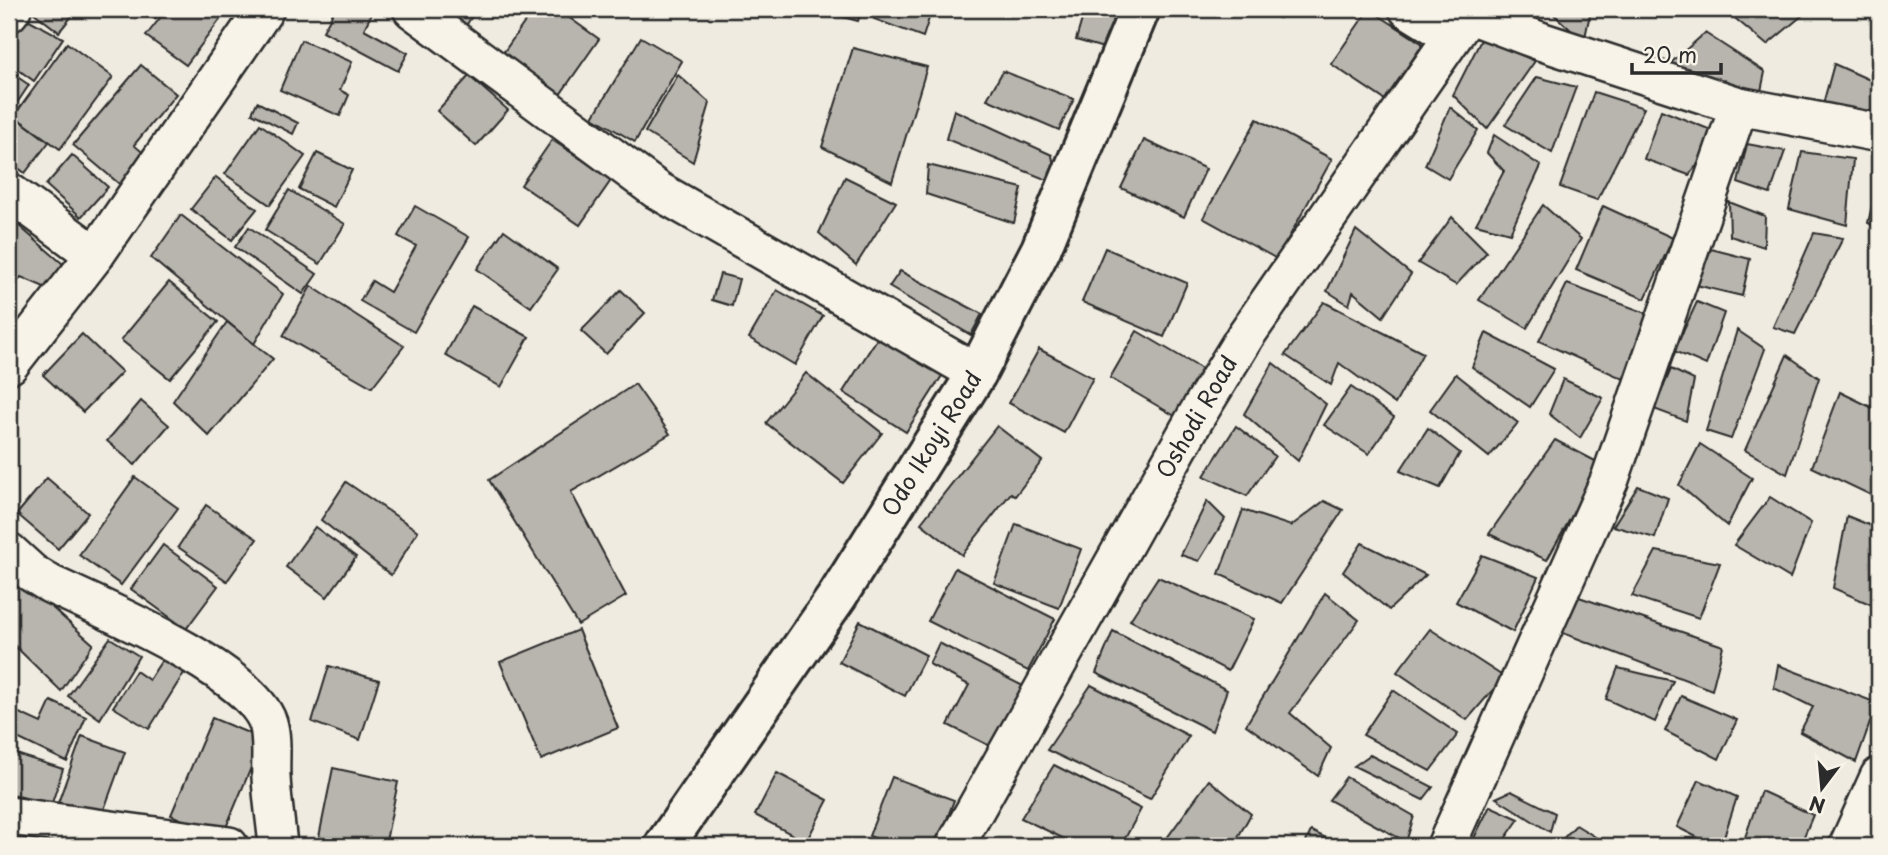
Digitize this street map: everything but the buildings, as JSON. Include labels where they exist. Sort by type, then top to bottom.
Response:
[{"type":"main road","name":"Odo Ikoyi Road","points":[[664,846],[838,595],[977,373],[1041,249],[1140,9]]},
{"type":"street","points":[[9,13],[12,9]]},
{"type":"street","points":[[9,365],[95,255],[265,9]]},
{"type":"street","points":[[412,9],[657,190],[977,373]]},
{"type":"street","points":[[1408,9],[1464,19],[1543,42],[1739,106],[1879,133]]},
{"type":"street","name":"Oshodi Road","points":[[955,846],[1197,415],[1246,335],[1464,19]]},
{"type":"street","points":[[1446,846],[1610,479],[1739,106]]},
{"type":"street","points":[[9,192],[95,255]]},
{"type":"street","points":[[9,552],[32,573],[50,584],[184,648],[246,693],[260,708],[269,725],[278,846]]},
{"type":"street","points":[[1848,846],[1879,777]]},
{"type":"street","points":[[9,816],[229,846]]}]
